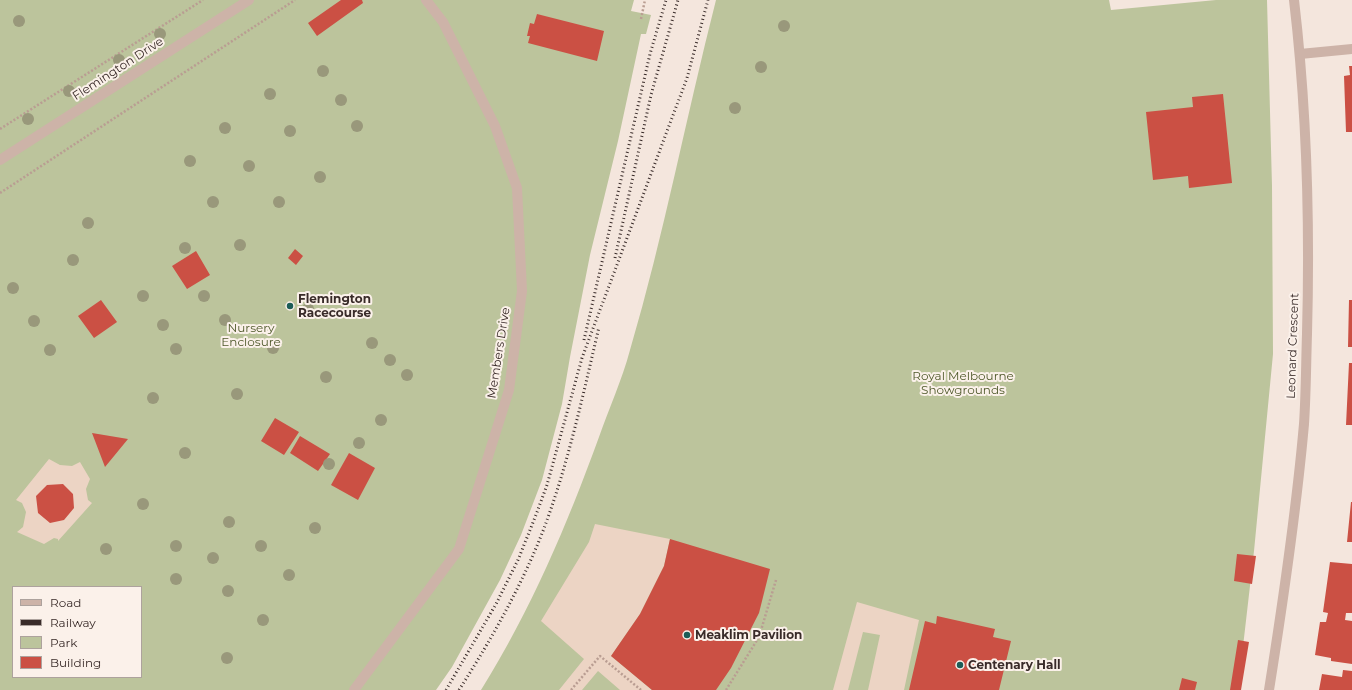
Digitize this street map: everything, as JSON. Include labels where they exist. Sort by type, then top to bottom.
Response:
[{"type":"street","name":"Flemington Drive","points":[[0,160],[249,0]]},
{"type":"street","name":"Members Drive","points":[[354,690],[459,549],[509,390],[522,291],[517,188],[495,126],[485,105],[443,22],[426,0]]},
{"type":"street","name":"Leonard Crescent","points":[[1269,690],[1289,567],[1304,423],[1308,287],[1307,176],[1300,54],[1294,0]]},
{"type":"street","points":[[1300,54],[1352,49]]},
{"type":"path","points":[[0,129],[203,0]]},
{"type":"path","points":[[0,193],[295,0]]},
{"type":"path","points":[[641,18],[645,0]]},
{"type":"path","points":[[726,690],[759,637],[776,580]]},
{"type":"path","points":[[571,690],[600,656],[641,690]]},
{"type":"green space","name":"Flemington Racecourse","points":[[0,0],[634,0],[631,11],[651,15],[646,34],[641,34],[618,141],[590,255],[562,404],[542,480],[521,535],[500,580],[452,667],[436,690],[0,690]]},
{"type":"green space","name":"Royal Melbourne Showgrounds","points":[[716,0],[1109,0],[1111,10],[1216,0],[1267,0],[1272,186],[1273,354],[1254,551],[1238,690],[481,690],[532,598],[561,535],[587,470],[627,361],[654,263]]},
{"type":"shaded area","points":[[49,459],[60,465],[72,466],[80,462],[90,479],[86,489],[88,500],[92,503],[58,541],[58,539],[54,538],[44,544],[17,532],[23,527],[26,512],[22,503],[16,500]]},
{"type":"shaded area","points":[[595,524],[670,539],[664,566],[640,614],[611,656],[652,690],[620,690],[598,671],[582,690],[559,690],[584,659],[541,621],[589,542]]},
{"type":"shaded area","points":[[857,602],[919,620],[904,690],[868,690],[880,635],[863,632],[848,690],[833,690]]},
{"type":"building","points":[[341,0],[362,0],[363,3],[317,36],[308,23]]},
{"type":"building","points":[[537,14],[604,31],[597,61],[528,43],[530,36],[527,36],[530,23],[534,24]]},
{"type":"building","points":[[1349,66],[1352,66],[1352,132],[1346,132],[1344,76],[1350,75]]},
{"type":"building","points":[[1223,94],[1232,183],[1189,188],[1188,176],[1153,180],[1146,112],[1193,107],[1192,97]]},
{"type":"building","points":[[295,249],[303,256],[296,265],[288,258]]},
{"type":"building","points":[[196,251],[210,275],[187,289],[172,266]]},
{"type":"building","points":[[101,300],[117,322],[94,338],[78,316]]},
{"type":"building","points":[[1349,300],[1352,300],[1352,347],[1348,347]]},
{"type":"building","points":[[1349,363],[1352,363],[1352,425],[1346,425]]},
{"type":"building","points":[[275,418],[299,432],[284,455],[261,441]]},
{"type":"building","points":[[92,433],[128,439],[105,467]]},
{"type":"building","points":[[300,436],[330,454],[318,471],[290,453]]},
{"type":"building","points":[[349,453],[375,468],[358,500],[331,485]]},
{"type":"building","points":[[63,484],[73,494],[74,508],[64,520],[50,523],[38,513],[36,496],[47,485]]},
{"type":"building","points":[[1351,502],[1352,542],[1347,542]]},
{"type":"building","name":"Meaklim Pavilion","points":[[670,539],[770,569],[759,613],[731,668],[716,690],[652,690],[611,656],[640,614],[664,566]]},
{"type":"building","points":[[1237,554],[1256,556],[1252,584],[1234,581]]},
{"type":"building","points":[[1330,562],[1352,564],[1352,613],[1346,613],[1345,620],[1352,621],[1352,664],[1331,661],[1331,658],[1315,655],[1320,622],[1326,622],[1328,613],[1323,612]]},
{"type":"building","name":"Centenary Hall","points":[[937,616],[995,629],[993,637],[1011,641],[999,690],[909,690],[925,621],[936,624]]},
{"type":"building","points":[[1238,640],[1249,642],[1241,690],[1230,690]]},
{"type":"building","points":[[1343,670],[1352,671],[1352,690],[1319,690],[1322,674],[1342,677]]},
{"type":"building","points":[[1182,678],[1197,682],[1195,690],[1179,690]]},
{"type":"railway","points":[[584,340],[650,54],[666,0]]},
{"type":"railway","points":[[615,258],[651,95],[678,0]]},
{"type":"railway","points":[[446,690],[496,604],[518,560],[536,515],[547,485],[582,358],[687,78],[708,0]]},
{"type":"railway","points":[[459,690],[505,613],[543,531],[560,481],[581,404],[599,327]]},
{"type":"place","name":"Flemington Racecourse","points":[[290,306]]},
{"type":"place","name":"Meaklim Pavilion","points":[[687,635]]},
{"type":"place","name":"Centenary Hall","points":[[960,665]]},
{"type":"park label","name":"Nursery Enclosure","points":[[251,335]]}]
